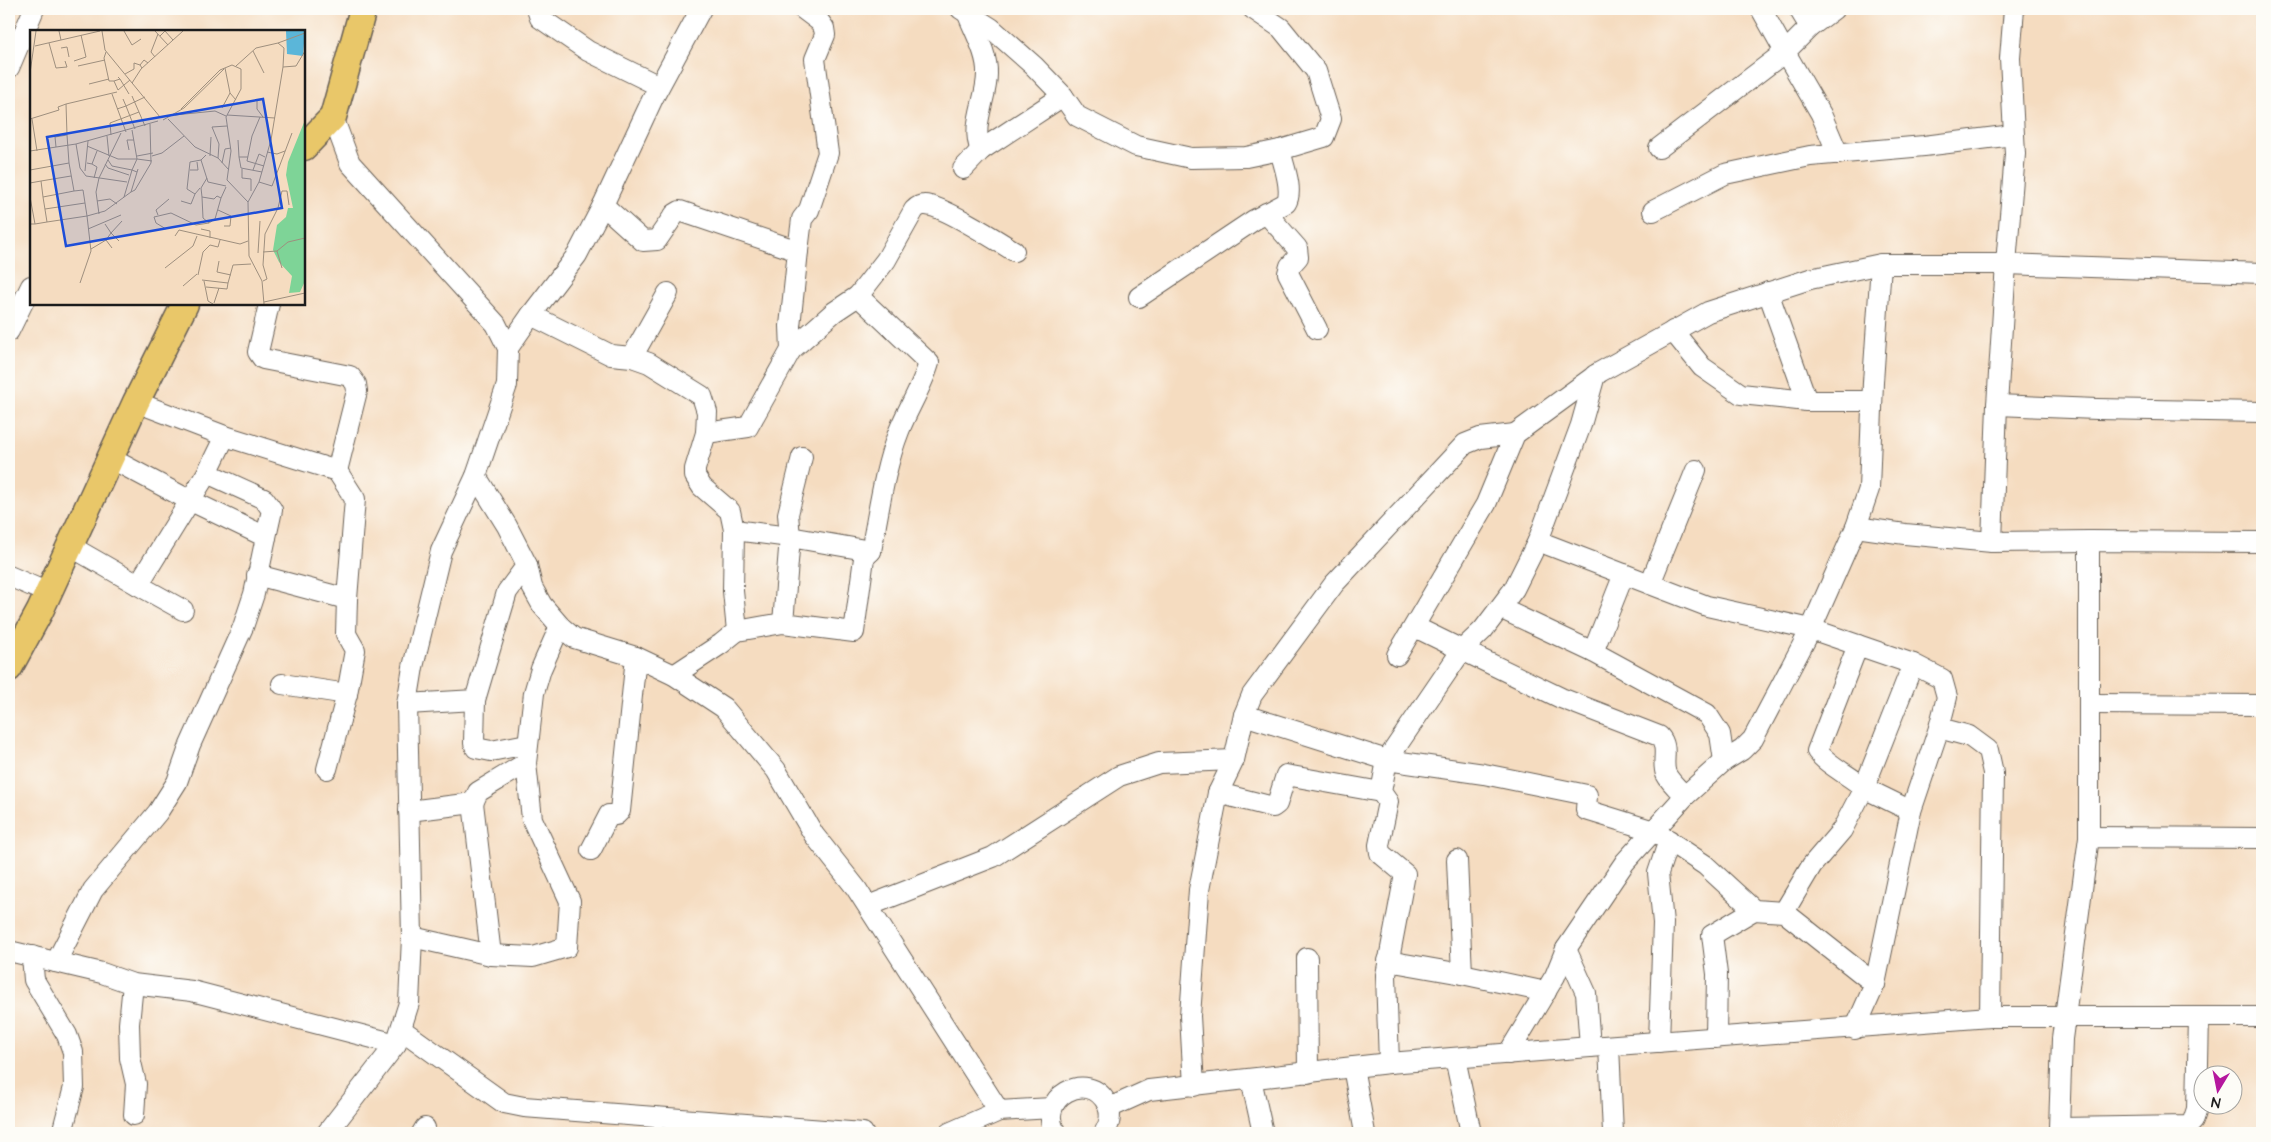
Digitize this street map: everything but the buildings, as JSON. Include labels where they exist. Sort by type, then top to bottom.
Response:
[{"type":"main road","points":[[305,146],[333,117],[363,9]]},
{"type":"main road","points":[[9,668],[48,593],[136,402],[184,305]]},
{"type":"street","points":[[9,68],[34,9]]},
{"type":"street","points":[[537,9],[540,18],[588,51],[659,86]]},
{"type":"street","points":[[508,348],[531,314],[577,255],[603,205],[659,86],[702,9]]},
{"type":"street","points":[[791,350],[790,326],[802,219],[809,210],[828,153],[815,59],[825,35],[819,21],[803,9]]},
{"type":"street","points":[[964,10],[991,28],[1034,66],[1063,96],[1077,116],[1136,146],[1191,158],[1246,157],[1280,150],[1324,137],[1328,130],[1331,118],[1316,71],[1281,28],[1253,9]]},
{"type":"street","points":[[1761,9],[1821,114],[1838,154]]},
{"type":"street","points":[[1799,9],[1810,27]]},
{"type":"street","points":[[1659,148],[1784,52],[1810,27],[1834,9]]},
{"type":"street","points":[[1992,542],[1997,405],[2015,154],[2010,58],[2014,9]]},
{"type":"street","points":[[964,10],[980,45],[988,73],[984,101],[976,130],[977,141],[981,150]]},
{"type":"street","points":[[963,169],[981,150],[992,144],[1008,130],[1063,96]]},
{"type":"street","points":[[327,1133],[399,1037],[409,1003],[412,937],[407,704],[413,667],[442,550],[476,476],[507,385],[508,348],[496,324],[350,163],[333,117]]},
{"type":"street","points":[[1652,210],[1725,174],[1810,156],[1924,146],[2013,135]]},
{"type":"street","points":[[1140,297],[1266,213],[1286,203],[1288,199],[1280,150]]},
{"type":"street","points":[[706,433],[748,427],[791,350],[834,312],[858,296],[886,260],[914,210],[919,206],[926,204],[952,215],[1014,251]]},
{"type":"street","points":[[603,205],[643,241],[657,240],[675,214],[680,211],[798,251]]},
{"type":"street","points":[[1266,213],[1297,248],[1298,257],[1290,266],[1288,273],[1317,329]]},
{"type":"street","points":[[1508,1054],[1546,992],[1566,949],[1625,862],[1661,835],[1684,796],[1724,761],[1742,750],[1760,730],[1811,629],[1856,527],[1869,489],[1872,401],[1881,264]]},
{"type":"street","points":[[1194,1086],[1190,1016],[1199,890],[1218,793],[1234,760],[1244,716],[1252,695],[1334,584],[1465,444],[1480,438],[1515,434],[1595,376],[1708,312],[1810,279],[1881,264],[2006,264],[2262,273]]},
{"type":"street","points":[[9,331],[30,288]]},
{"type":"street","points":[[1768,292],[1807,401]]},
{"type":"street","points":[[632,357],[668,293]]},
{"type":"street","points":[[674,675],[737,631],[783,623],[854,632],[864,558],[871,551],[886,473],[900,430],[924,380],[929,363],[858,296]]},
{"type":"street","points":[[269,305],[258,352],[263,359],[350,376],[356,384],[357,391],[337,471]]},
{"type":"street","points":[[531,314],[611,355],[632,357],[650,363],[702,396],[707,412],[706,433],[695,468],[695,476],[702,487],[730,511],[734,530],[733,591],[737,631]]},
{"type":"street","points":[[1673,331],[1702,368],[1741,394],[1807,401],[1872,401]]},
{"type":"street","points":[[1381,792],[1387,760],[1462,650],[1483,630],[1514,589],[1538,541],[1581,425],[1595,376]]},
{"type":"street","points":[[136,402],[225,436],[337,471],[355,500],[346,634],[355,650],[347,694],[327,769]]},
{"type":"street","points":[[1997,405],[2097,410],[2262,412]]},
{"type":"street","points":[[1397,655],[1486,504],[1515,434]]},
{"type":"street","points":[[138,585],[207,473],[225,436]]},
{"type":"street","points":[[783,623],[790,537],[788,514],[802,457]]},
{"type":"street","points":[[110,458],[189,500],[266,537]]},
{"type":"street","points":[[1650,584],[1696,470]]},
{"type":"street","points":[[56,962],[93,890],[158,812],[177,782],[190,745],[244,627],[254,594],[272,510],[264,499],[207,473]]},
{"type":"street","points":[[476,476],[507,526],[526,565],[532,587],[542,605],[560,626],[574,638],[636,657],[674,675],[724,708],[776,770],[814,835],[856,888],[999,1111]]},
{"type":"street","points":[[1856,527],[1905,534],[1992,542],[2089,540],[2262,542]]},
{"type":"street","points":[[734,530],[790,537],[871,551]]},
{"type":"street","points":[[2089,540],[2089,837],[2065,1017],[2058,1131],[2188,1126],[2193,1121],[2197,1109],[2199,1017]]},
{"type":"street","points":[[1538,541],[1707,606],[1811,629],[1858,644],[1913,664],[1942,680],[1947,697],[1939,728],[1910,811],[1875,984],[1855,1029]]},
{"type":"street","points":[[70,546],[183,610]]},
{"type":"street","points":[[526,565],[507,592],[475,700],[474,743],[476,748],[526,754]]},
{"type":"street","points":[[1593,652],[1624,574]]},
{"type":"street","points":[[9,576],[48,593]]},
{"type":"street","points":[[257,576],[347,599]]},
{"type":"street","points":[[1500,608],[1593,652],[1707,714],[1720,734],[1724,761]]},
{"type":"street","points":[[412,937],[491,955],[534,957],[567,947],[570,901],[532,819],[526,754],[534,693],[541,669],[560,626]]},
{"type":"street","points":[[1415,627],[1561,698],[1659,736],[1664,740],[1666,750],[1664,765],[1667,776],[1684,796]]},
{"type":"street","points":[[1858,644],[1818,750],[1823,758],[1851,776],[1864,788],[1910,811]]},
{"type":"street","points":[[591,850],[609,815],[616,815],[620,811],[636,657]]},
{"type":"street","points":[[1784,912],[1812,865],[1842,830],[1864,788],[1913,664]]},
{"type":"street","points":[[282,684],[347,694]]},
{"type":"street","points":[[407,704],[475,700]]},
{"type":"street","points":[[2090,704],[2262,705]]},
{"type":"street","points":[[1244,716],[1387,760],[1484,774],[1587,794],[1586,810],[1661,835],[1706,864],[1754,910]]},
{"type":"street","points":[[1939,728],[1969,736],[1988,750],[1993,773],[1990,1017]]},
{"type":"street","points":[[491,955],[473,803],[478,792],[526,754]]},
{"type":"street","points":[[868,906],[993,857],[1119,776],[1159,763],[1234,760]]},
{"type":"street","points":[[1218,793],[1273,808],[1277,804],[1286,775],[1381,792],[1388,802],[1379,844],[1380,853],[1405,874],[1386,975],[1389,1063]]},
{"type":"street","points":[[409,811],[473,803]]},
{"type":"street","points":[[1659,1042],[1663,923],[1658,873],[1661,835]]},
{"type":"street","points":[[2089,837],[2262,838]]},
{"type":"street","points":[[1457,860],[1462,974]]},
{"type":"street","points":[[1716,1038],[1717,974],[1712,935],[1754,910],[1784,912],[1875,984]]},
{"type":"street","points":[[1566,949],[1586,993],[1600,1047],[1613,1133]]},
{"type":"street","points":[[9,951],[133,984],[192,991],[399,1037],[504,1103],[524,1107],[864,1133]]},
{"type":"street","points":[[32,956],[34,980],[67,1035],[73,1052],[74,1087],[62,1133]]},
{"type":"street","points":[[1307,958],[1308,1073]]},
{"type":"street","points":[[1388,961],[1546,992]]},
{"type":"street","points":[[133,984],[129,1024],[130,1058],[136,1084],[134,1115]]},
{"type":"street","points":[[1109,1108],[1149,1090],[1389,1063],[1825,1029],[1855,1029],[1990,1017],[2262,1017]]},
{"type":"street","points":[[1455,1058],[1471,1133]]},
{"type":"street","points":[[1353,1067],[1365,1133]]},
{"type":"street","points":[[1251,1079],[1263,1133]]},
{"type":"street","points":[[1056,1133],[1051,1121],[1052,1108],[1056,1098],[1065,1091],[1077,1087],[1097,1092],[1104,1099],[1109,1108],[1110,1118],[1104,1133]]},
{"type":"street","points":[[949,1133],[999,1111],[1052,1108]]}]
